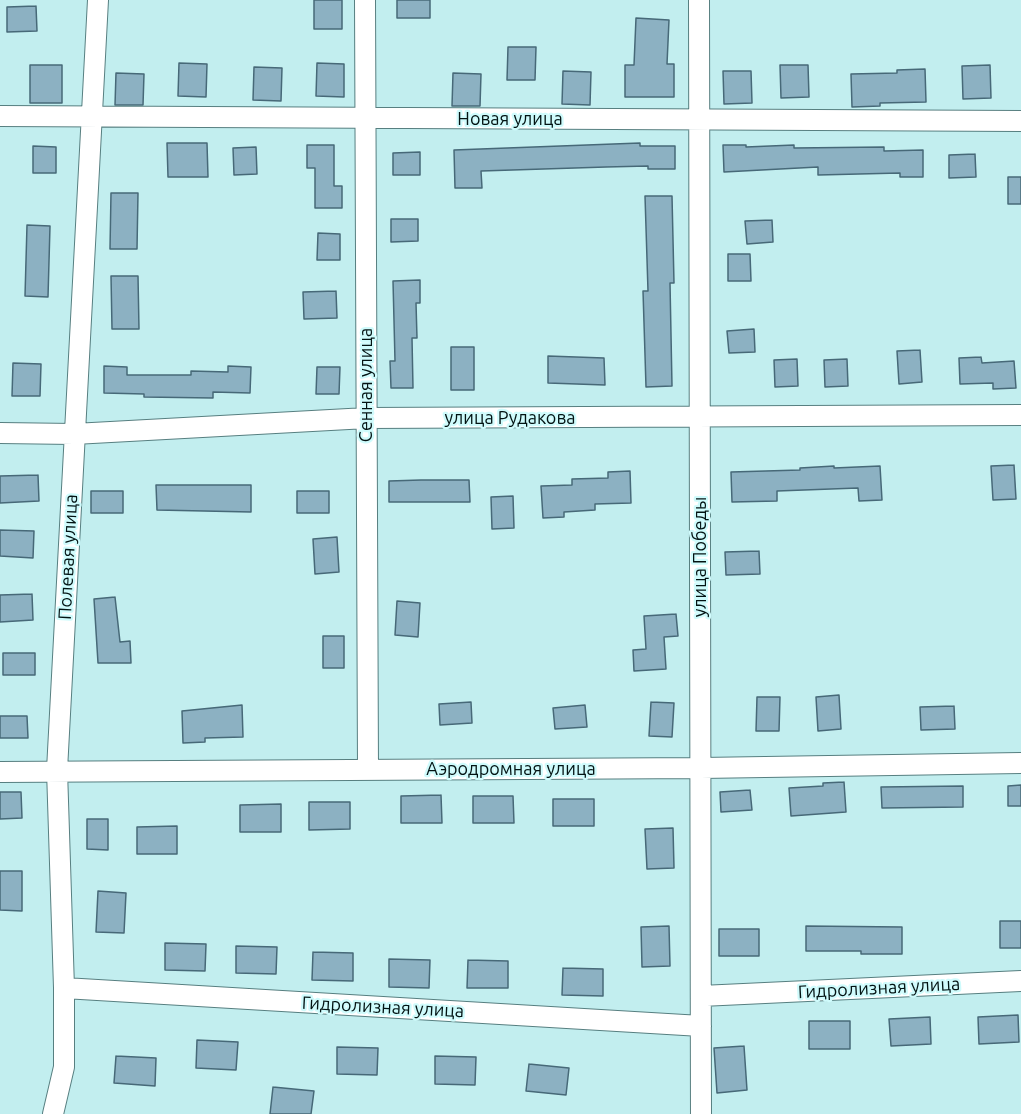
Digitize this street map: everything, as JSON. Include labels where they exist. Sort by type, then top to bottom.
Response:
[{"type":"street","name":"Полевая улица","points":[[53,1114],[64,1067],[64,988],[57,770],[98,0]]},
{"type":"street","name":"Сенная улица","points":[[365,0],[368,769]]},
{"type":"street","name":"улица Победы","points":[[699,0],[701,1114]]},
{"type":"street","name":"Новая улица","points":[[0,116],[1021,121]]},
{"type":"street","name":"улица Рудакова","points":[[0,433],[74,434],[367,418],[1021,415]]},
{"type":"street","name":"Аэродромная улица","points":[[0,771],[701,768],[1021,763]]},
{"type":"street","name":"Гидролизная улица","points":[[701,996],[1021,981]]},
{"type":"street","name":"Гидролизная улица","points":[[64,988],[701,1026]]},
{"type":"building","points":[[314,0],[342,0],[342,29],[314,29]]},
{"type":"building","points":[[397,0],[430,0],[430,18],[397,18]]},
{"type":"building","points":[[36,6],[37,31],[7,32],[7,7]]},
{"type":"building","points":[[636,18],[669,20],[667,64],[674,64],[674,97],[625,97],[625,65],[634,65]]},
{"type":"building","points":[[508,47],[536,47],[535,80],[507,80]]},
{"type":"building","points":[[179,63],[207,64],[206,97],[178,96]]},
{"type":"building","points":[[317,63],[344,64],[344,97],[316,96]]},
{"type":"building","points":[[30,65],[62,65],[62,103],[30,103]]},
{"type":"building","points":[[780,65],[808,65],[809,97],[781,98]]},
{"type":"building","points":[[990,65],[991,98],[963,99],[962,66]]},
{"type":"building","points":[[254,67],[282,68],[281,101],[253,100]]},
{"type":"building","points":[[925,69],[926,102],[880,103],[880,106],[852,107],[851,74],[897,73],[897,70]]},
{"type":"building","points":[[563,71],[591,72],[590,105],[562,104]]},
{"type":"building","points":[[723,71],[751,71],[752,103],[724,104]]},
{"type":"building","points":[[116,73],[144,74],[143,105],[115,105]]},
{"type":"building","points":[[453,73],[481,74],[480,106],[452,106]]},
{"type":"building","points":[[167,143],[207,143],[208,177],[168,177]]},
{"type":"building","points":[[640,143],[640,146],[675,146],[675,169],[648,169],[648,166],[481,171],[482,188],[455,188],[454,150]]},
{"type":"building","points":[[307,145],[334,145],[334,186],[342,186],[342,208],[315,208],[315,168],[307,168]]},
{"type":"building","points":[[723,145],[746,145],[746,147],[794,145],[794,148],[884,147],[884,151],[923,150],[923,177],[900,177],[900,173],[818,175],[818,167],[724,172]]},
{"type":"building","points":[[33,146],[56,147],[56,173],[33,173]]},
{"type":"building","points":[[256,147],[257,174],[234,175],[233,148]]},
{"type":"building","points":[[420,152],[420,175],[393,175],[393,153]]},
{"type":"building","points":[[975,154],[976,177],[949,178],[949,155]]},
{"type":"building","points":[[1008,177],[1021,177],[1021,204],[1008,204]]},
{"type":"building","points":[[111,193],[138,193],[137,249],[110,249]]},
{"type":"building","points":[[645,196],[672,196],[674,283],[670,283],[672,386],[646,387],[643,291],[648,291]]},
{"type":"building","points":[[391,219],[418,219],[418,241],[391,242]]},
{"type":"building","points":[[772,220],[773,242],[747,244],[745,221]]},
{"type":"building","points":[[27,225],[50,226],[48,297],[25,296]]},
{"type":"building","points":[[318,233],[340,234],[340,260],[317,260]]},
{"type":"building","points":[[728,254],[750,254],[751,281],[728,281]]},
{"type":"building","points":[[111,276],[138,276],[139,329],[112,329]]},
{"type":"building","points":[[420,280],[420,303],[416,303],[417,338],[412,338],[413,388],[391,388],[390,361],[395,361],[393,281]]},
{"type":"building","points":[[336,291],[337,318],[304,319],[303,292]]},
{"type":"building","points":[[754,329],[755,352],[729,353],[727,331]]},
{"type":"building","points":[[451,347],[474,347],[474,390],[451,390]]},
{"type":"building","points":[[920,350],[922,382],[899,384],[897,351]]},
{"type":"building","points":[[548,356],[604,358],[605,385],[548,383]]},
{"type":"building","points":[[981,357],[982,363],[1014,361],[1016,388],[993,389],[993,383],[960,384],[959,358]]},
{"type":"building","points":[[797,359],[798,386],[775,387],[774,360]]},
{"type":"building","points":[[847,359],[848,386],[825,387],[824,360]]},
{"type":"building","points":[[13,363],[41,364],[40,396],[12,396]]},
{"type":"building","points":[[104,366],[127,367],[127,375],[191,375],[191,371],[228,372],[228,366],[251,367],[250,393],[213,392],[213,398],[144,397],[144,394],[104,393]]},
{"type":"building","points":[[317,367],[340,367],[339,394],[316,394]]},
{"type":"building","points":[[1014,465],[1016,499],[993,500],[991,466]]},
{"type":"building","points":[[834,466],[834,468],[880,466],[882,500],[859,501],[858,488],[777,491],[777,501],[732,502],[731,472],[800,470],[800,468]]},
{"type":"building","points":[[630,471],[631,503],[595,504],[595,510],[564,512],[564,517],[543,518],[541,486],[572,485],[572,479],[608,478],[608,472]]},
{"type":"building","points":[[38,475],[39,501],[0,503],[0,476]]},
{"type":"building","points":[[469,480],[470,502],[389,502],[389,481]]},
{"type":"building","points":[[156,485],[251,485],[251,512],[157,510]]},
{"type":"building","points":[[91,491],[123,491],[123,513],[91,513]]},
{"type":"building","points":[[297,491],[329,491],[329,513],[297,513]]},
{"type":"building","points":[[513,496],[514,528],[492,529],[491,497]]},
{"type":"building","points":[[0,530],[34,531],[33,558],[0,556]]},
{"type":"building","points":[[337,537],[339,572],[315,574],[313,539]]},
{"type":"building","points":[[759,551],[760,574],[726,575],[725,552]]},
{"type":"building","points":[[32,594],[33,620],[0,622],[0,595]]},
{"type":"building","points":[[115,597],[120,642],[130,641],[131,663],[98,663],[94,599]]},
{"type":"building","points":[[397,601],[420,603],[418,637],[395,635]]},
{"type":"building","points":[[676,614],[678,636],[664,637],[666,669],[634,671],[633,650],[646,649],[644,616]]},
{"type":"building","points":[[323,636],[344,636],[344,668],[323,668]]},
{"type":"building","points":[[3,653],[35,653],[35,675],[3,675]]},
{"type":"building","points":[[839,695],[841,729],[818,731],[816,697]]},
{"type":"building","points":[[757,697],[780,697],[779,731],[756,731]]},
{"type":"building","points":[[471,702],[472,723],[440,725],[439,704]]},
{"type":"building","points":[[651,702],[674,703],[672,737],[649,736]]},
{"type":"building","points":[[242,705],[243,737],[205,738],[205,742],[183,743],[182,711]]},
{"type":"building","points":[[585,705],[587,727],[555,729],[553,708]]},
{"type":"building","points":[[954,706],[955,729],[921,730],[920,707]]},
{"type":"building","points":[[0,716],[27,716],[28,738],[0,738]]},
{"type":"building","points":[[844,782],[846,812],[791,816],[789,788]]},
{"type":"building","points":[[1021,785],[1021,806],[1008,806],[1008,786]]},
{"type":"building","points":[[963,786],[963,807],[882,808],[881,787]]},
{"type":"building","points":[[750,790],[752,810],[721,812],[720,792]]},
{"type":"building","points":[[0,792],[21,792],[22,818],[0,819]]},
{"type":"building","points":[[441,795],[442,823],[401,823],[401,796]]},
{"type":"building","points":[[473,796],[513,796],[514,823],[473,823]]},
{"type":"building","points":[[553,799],[594,799],[594,826],[553,826]]},
{"type":"building","points":[[309,802],[350,802],[350,829],[309,830]]},
{"type":"building","points":[[281,804],[281,832],[240,832],[240,805]]},
{"type":"building","points":[[87,819],[108,819],[108,850],[87,849]]},
{"type":"building","points":[[177,826],[177,854],[137,854],[137,827]]},
{"type":"building","points":[[673,828],[674,868],[647,869],[645,829]]},
{"type":"building","points":[[0,871],[22,871],[22,911],[0,910]]},
{"type":"building","points":[[98,891],[126,893],[124,933],[96,932]]},
{"type":"building","points":[[1000,921],[1021,921],[1021,948],[1000,948]]},
{"type":"building","points":[[669,926],[670,966],[642,967],[641,927]]},
{"type":"building","points":[[806,926],[902,927],[902,954],[806,951]]},
{"type":"building","points":[[719,929],[759,929],[759,956],[719,956]]},
{"type":"building","points":[[165,943],[206,944],[205,971],[165,970]]},
{"type":"building","points":[[236,946],[277,947],[276,974],[236,973]]},
{"type":"building","points":[[313,952],[353,953],[353,981],[312,980]]},
{"type":"building","points":[[389,959],[430,960],[429,988],[389,987]]},
{"type":"building","points":[[468,960],[508,961],[508,988],[467,988]]},
{"type":"building","points":[[563,968],[603,969],[603,996],[562,995]]},
{"type":"building","points":[[1018,1015],[1019,1042],[979,1044],[978,1017]]},
{"type":"building","points":[[930,1017],[931,1044],[891,1046],[889,1019]]},
{"type":"building","points":[[809,1021],[850,1021],[850,1049],[809,1049]]},
{"type":"building","points":[[197,1040],[238,1042],[236,1070],[196,1068]]},
{"type":"building","points":[[744,1046],[747,1090],[717,1093],[714,1048]]},
{"type":"building","points":[[337,1047],[378,1048],[377,1075],[337,1074]]},
{"type":"building","points":[[116,1056],[156,1058],[155,1086],[114,1083]]},
{"type":"building","points":[[435,1056],[476,1057],[475,1085],[435,1084]]},
{"type":"building","points":[[529,1064],[569,1068],[566,1095],[526,1091]]},
{"type":"building","points":[[273,1087],[314,1091],[311,1114],[270,1114]]}]
